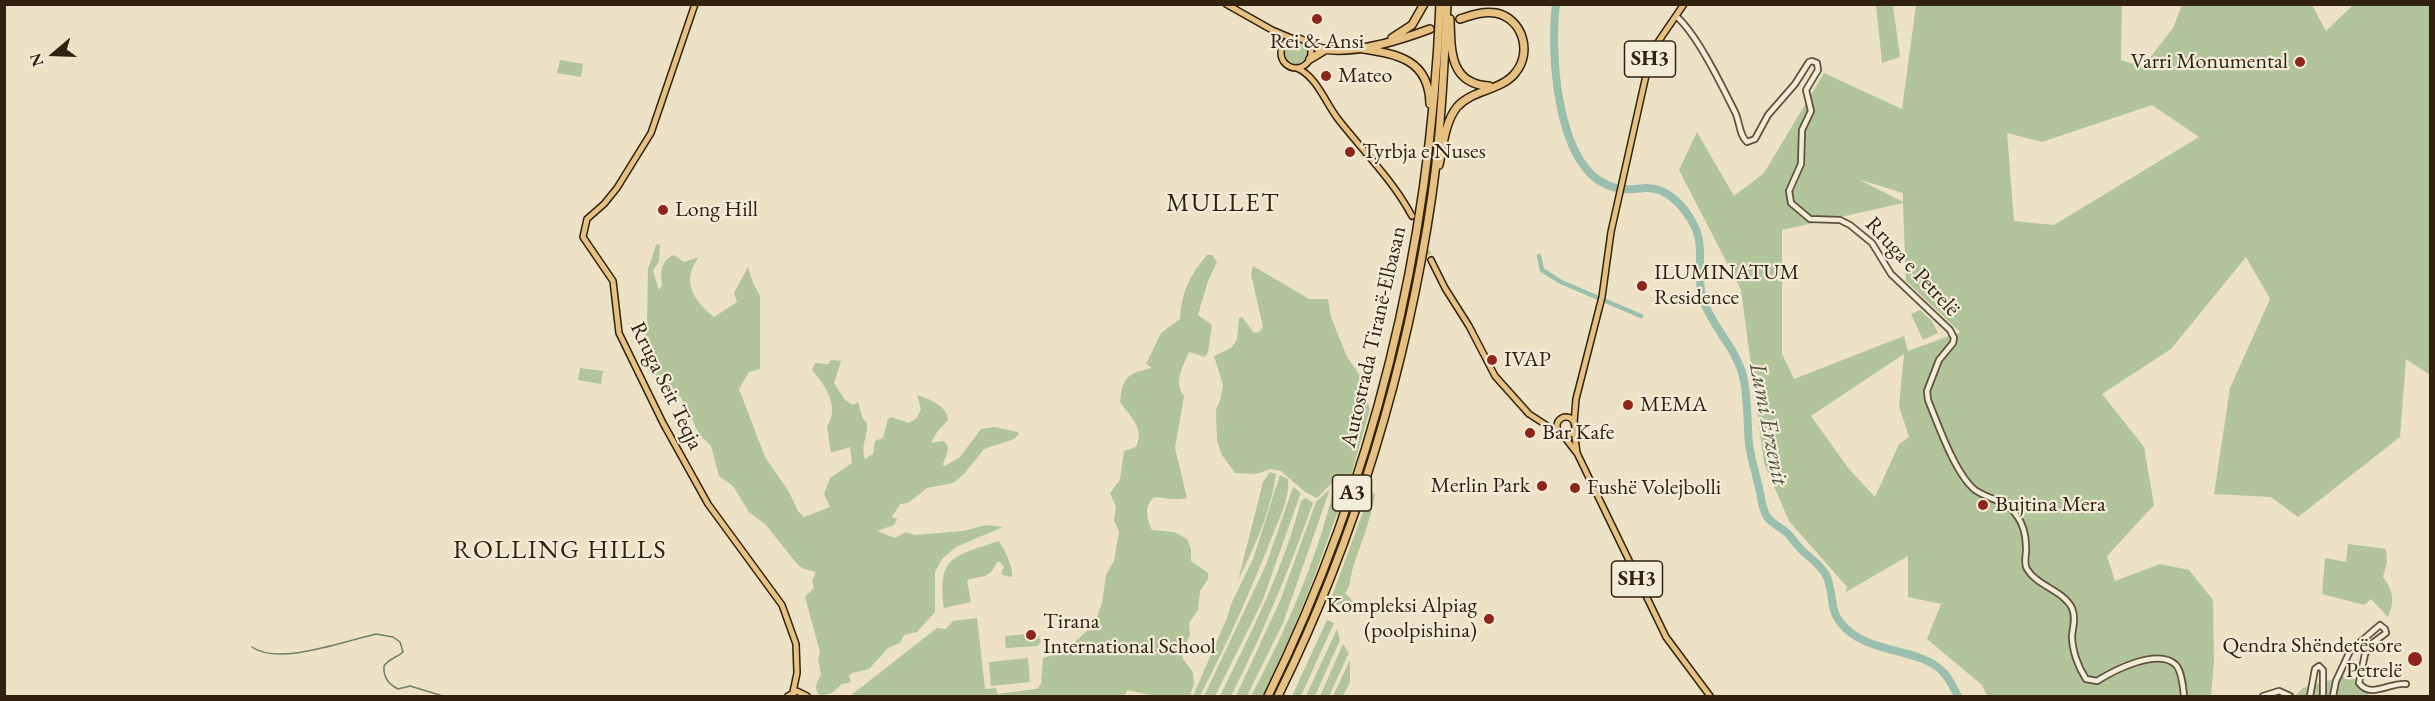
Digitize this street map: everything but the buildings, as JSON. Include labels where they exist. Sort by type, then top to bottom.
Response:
[{"type":"highway","points":[[1380,44],[1406,30],[1417,20],[1424,4]]},
{"type":"highway","name":"Autostrada Tiranë-Elbasan","points":[[1268,696],[1308,608],[1361,468],[1387,376],[1424,194],[1432,126],[1440,4]]},
{"type":"highway","points":[[1449,4],[1452,52],[1457,68],[1467,79],[1476,84],[1497,85]]},
{"type":"highway","name":"Autostrada Tiranë-Elbasan","points":[[1278,696],[1337,562],[1368,471],[1405,334],[1422,253],[1434,174],[1449,4]]},
{"type":"highway","points":[[1434,174],[1438,170],[1451,118],[1457,107],[1474,94],[1514,76],[1521,64],[1525,49],[1521,33],[1510,20],[1500,14],[1483,13],[1460,19]]},
{"type":"highway","points":[[1310,45],[1325,50],[1358,48],[1430,29]]},
{"type":"highway","name":"A3","points":[[1358,48],[1395,54],[1416,67],[1428,87],[1429,123],[1432,126]]},
{"type":"highway","points":[[1309,61],[1325,50]]},
{"type":"main road","name":"Rruga Seit Teqja","points":[[695,4],[651,133],[617,188],[587,219],[583,237],[613,281],[619,333],[663,423],[708,504],[782,605],[796,644],[796,681],[793,692]]},
{"type":"main road","points":[[1226,4],[1272,30],[1293,38],[1303,39],[1310,45],[1311,78]]},
{"type":"main road","name":"SH3","points":[[1577,453],[1574,426],[1576,399],[1602,293],[1611,232],[1634,122],[1652,54],[1684,4]]},
{"type":"main road","points":[[1272,30],[1280,38],[1283,46]]},
{"type":"main road","points":[[1293,38],[1283,46],[1281,52],[1284,62],[1311,78],[1340,121],[1388,178],[1412,216]]},
{"type":"main road","points":[[1297,68],[1309,61]]},
{"type":"main road","points":[[1431,260],[1495,376],[1529,414],[1546,426],[1562,434],[1570,434],[1574,426],[1567,417],[1546,426]]},
{"type":"main road","name":"SH3","points":[[1567,417],[1576,399]]},
{"type":"main road","name":"SH3","points":[[1557,423],[1557,429],[1577,453],[1666,637],[1710,696]]},
{"type":"main road","name":"Rruga Seit Teqja","points":[[796,681],[801,692]]},
{"type":"main road","points":[[788,696],[793,692],[801,692],[807,696]]},
{"type":"street","name":"Rruga e Petrelë","points":[[1676,16],[1685,24],[1696,42],[1736,114],[1742,136],[1747,142],[1755,139],[1768,115],[1795,84],[1809,62],[1817,63],[1818,70],[1806,90],[1811,111],[1802,130],[1801,164],[1789,191],[1791,203],[1810,219],[1843,220],[1850,225],[1872,243],[1891,274],[1950,330],[1954,338],[1953,343],[1939,360],[1926,397],[1947,446],[1969,483],[1979,492],[2007,505],[2019,518],[2025,540],[2025,564],[2028,571],[2065,599],[2072,608],[2074,653],[2084,676],[2090,681],[2097,681],[2134,662],[2166,660],[2175,664],[2178,669],[2184,696]]},
{"type":"street","points":[[2333,696],[2336,681],[2350,651],[2380,625],[2385,629],[2385,633],[2365,654],[2359,683],[2368,691],[2406,684]]},
{"type":"street","points":[[2310,696],[2314,672],[2319,666],[2323,670],[2323,696]]},
{"type":"street","points":[[2263,696],[2279,691],[2290,696]]},
{"type":"green space","points":[[1876,5],[1893,5],[1900,57],[1882,63]]},
{"type":"green space","points":[[1916,5],[2122,5],[2121,60],[2143,67],[2173,28],[2182,5],[2312,5],[2326,31],[2353,5],[2430,5],[2430,375],[2406,359],[2400,437],[2298,517],[2271,497],[2214,494],[2230,388],[2270,299],[2246,257],[2171,349],[2102,394],[2144,447],[2154,505],[2107,556],[2115,581],[2160,564],[2189,570],[2213,600],[2214,662],[2211,696],[1987,696],[1982,685],[1927,639],[1941,604],[1908,597],[1908,556],[1846,592],[1847,587],[1789,521],[1764,463],[1741,290],[1679,170],[1697,132],[1734,196],[1764,173],[1824,73],[1902,109]],"holes":[[[2152,105],[2199,137],[2054,225],[2014,221],[2007,133],[2042,142]],[[1858,179],[1903,193],[1903,202]],[[1903,203],[1906,281],[1960,332],[1908,351],[1904,336],[1794,379],[1782,354],[1782,230]],[[1904,354],[1899,406],[1909,437],[1899,444],[1875,497],[1849,469],[1811,416]]]},
{"type":"green space","points":[[1296,41],[1305,44],[1308,53],[1305,62],[1296,65],[1287,62],[1284,53],[1287,44]]},
{"type":"green space","points":[[560,60],[583,64],[581,77],[557,73]]},
{"type":"green space","points":[[660,244],[659,261],[653,271],[659,290],[662,285],[662,267],[666,260],[674,255],[684,262],[699,257],[691,274],[692,290],[695,297],[714,317],[737,302],[734,293],[748,267],[760,296],[760,369],[749,372],[739,389],[765,457],[804,517],[830,507],[824,494],[830,478],[852,463],[850,447],[831,453],[827,427],[831,419],[832,404],[822,383],[812,370],[815,363],[828,364],[831,360],[841,361],[834,383],[845,400],[853,405],[858,402],[863,419],[867,423],[863,450],[865,459],[873,454],[875,441],[883,438],[888,419],[891,417],[909,423],[917,418],[921,409],[917,395],[937,403],[947,415],[948,420],[931,443],[943,441],[948,446],[943,465],[945,466],[960,457],[981,429],[994,427],[1019,434],[1014,439],[984,449],[964,474],[953,483],[927,488],[908,503],[900,504],[892,517],[897,519],[894,525],[877,531],[895,538],[906,532],[915,535],[963,531],[986,525],[1003,527],[956,547],[942,559],[935,572],[935,612],[917,632],[904,635],[900,643],[888,648],[869,669],[852,673],[849,676],[851,682],[842,684],[832,693],[820,696],[816,688],[821,675],[818,659],[820,652],[805,597],[814,588],[812,581],[816,572],[798,565],[765,524],[749,512],[733,486],[719,476],[711,446],[699,434],[682,399],[648,370],[644,344],[647,329],[648,269],[656,245]]},
{"type":"green space","points":[[1207,255],[1212,255],[1217,262],[1208,281],[1198,315],[1212,325],[1208,352],[1205,357],[1189,352],[1179,380],[1184,396],[1175,448],[1187,498],[1155,497],[1147,508],[1152,530],[1174,532],[1187,539],[1191,549],[1191,561],[1208,573],[1208,579],[1200,591],[1198,610],[1189,623],[1190,635],[1182,652],[1183,659],[1193,672],[1194,684],[1190,696],[1156,696],[1127,690],[1125,696],[850,696],[937,628],[946,629],[953,621],[977,618],[985,689],[996,688],[997,694],[1037,689],[1041,684],[1043,658],[1074,643],[1095,623],[1102,603],[1106,575],[1114,561],[1119,532],[1114,520],[1116,507],[1110,493],[1120,480],[1124,451],[1136,447],[1139,434],[1138,428],[1120,402],[1123,387],[1125,381],[1132,375],[1152,368],[1146,364],[1161,333],[1180,319],[1188,285],[1195,270]]},
{"type":"green space","points":[[1253,266],[1309,299],[1328,299],[1331,317],[1347,357],[1359,374],[1370,409],[1350,479],[1331,484],[1317,498],[1305,492],[1281,471],[1271,469],[1256,474],[1235,473],[1222,455],[1217,441],[1216,409],[1223,385],[1214,356],[1231,348],[1237,340],[1239,318],[1242,317],[1254,333],[1259,332],[1263,327],[1251,274]]},
{"type":"green space","points":[[1920,310],[1932,321],[1938,333],[1923,340],[1911,314]]},
{"type":"green space","points":[[580,368],[603,371],[601,384],[578,380]]},
{"type":"green space","points":[[1270,472],[1276,474],[1270,502],[1238,581],[1263,482]]},
{"type":"green space","points":[[1280,475],[1288,479],[1288,487],[1279,519],[1220,656],[1200,696],[1193,696],[1232,602],[1253,559]]},
{"type":"green space","points":[[1348,483],[1311,585],[1263,696],[1251,696],[1299,594],[1319,541],[1334,488]]},
{"type":"green space","points":[[1293,487],[1300,492],[1300,495],[1262,602],[1215,696],[1204,696],[1266,565]]},
{"type":"green space","points":[[1330,489],[1283,623],[1247,696],[1236,696],[1280,601],[1316,502]]},
{"type":"green space","points":[[1371,490],[1375,495],[1373,505],[1345,593],[1353,601],[1328,607]]},
{"type":"green space","points":[[1306,498],[1313,503],[1265,625],[1231,696],[1220,696],[1265,601],[1294,527],[1301,501]]},
{"type":"green space","points":[[998,541],[1008,558],[1012,577],[1001,573],[1004,567],[997,562],[991,572],[985,576],[967,580],[971,602],[944,608],[943,590],[947,567],[961,555]]},
{"type":"green space","points":[[2348,544],[2386,549],[2387,562],[2383,577],[2391,591],[2392,601],[2388,617],[2371,599],[2364,605],[2322,594],[2325,558],[2346,562]]},
{"type":"green space","points":[[1327,620],[1334,623],[1301,696],[1292,696]]},
{"type":"green space","points":[[1337,629],[1340,640],[1315,696],[1306,696]]},
{"type":"green space","points":[[1028,634],[1028,636],[1038,635],[1041,641],[1038,646],[1006,648],[1005,636]]},
{"type":"green space","points":[[1343,644],[1349,653],[1329,696],[1320,696]]},
{"type":"green space","points":[[1028,658],[1030,682],[991,686],[989,662]]},
{"type":"green space","points":[[1350,660],[1350,682],[1343,696],[1333,696]]},
{"type":"green space","points":[[2351,674],[2370,696],[2295,696],[2303,688]]},
{"type":"waterway","name":"Lumi Erzenit","points":[[1556,4],[1554,50],[1560,106],[1578,156],[1592,175],[1614,188],[1654,189],[1668,195],[1686,211],[1698,234],[1703,300],[1712,320],[1735,356],[1743,376],[1750,450],[1766,515],[1823,570],[1830,587],[1837,617],[1851,633],[1864,641],[1934,664],[1944,673],[1958,696]]},
{"type":"waterway","points":[[1539,256],[1542,270],[1561,282],[1641,316]]},
{"type":"waterway","points":[[252,647],[278,654],[295,653],[376,634],[393,637],[400,642],[403,652],[384,666],[385,677],[391,685],[398,689],[410,686],[443,696]]},
{"type":"tunnel","points":[[1412,216],[1431,260]]},
{"type":"place","name":"Rei & Ansi","points":[[1317,19]]},
{"type":"place","name":"Varri Monumental","points":[[2300,62]]},
{"type":"place","name":"Mateo","points":[[1326,76]]},
{"type":"place","name":"Tyrbja e Nuses","points":[[1350,152]]},
{"type":"place","name":"Long Hill","points":[[663,210]]},
{"type":"place","name":"ILUMINATUM Residence","points":[[1642,286]]},
{"type":"place","name":"IVAP","points":[[1492,360]]},
{"type":"place","name":"MEMA","points":[[1628,405]]},
{"type":"place","name":"Bar Kafe","points":[[1530,433]]},
{"type":"place","name":"Merlin Park","points":[[1542,486]]},
{"type":"place","name":"Fushë Volejbolli","points":[[1575,488]]},
{"type":"place","name":"Bujtina Mera","points":[[1983,505]]},
{"type":"place","name":"Kompleksi Alpiag (poolpishina)","points":[[1489,619]]},
{"type":"place","name":"Tirana International School","points":[[1031,635]]},
{"type":"place","name":"Qendra Shëndetësore Petrelë","points":[[2415,659]]},
{"type":"district","name":"MULLET","points":[[1223,204]]},
{"type":"district","name":"ROLLING HILLS","points":[[560,551]]}]
